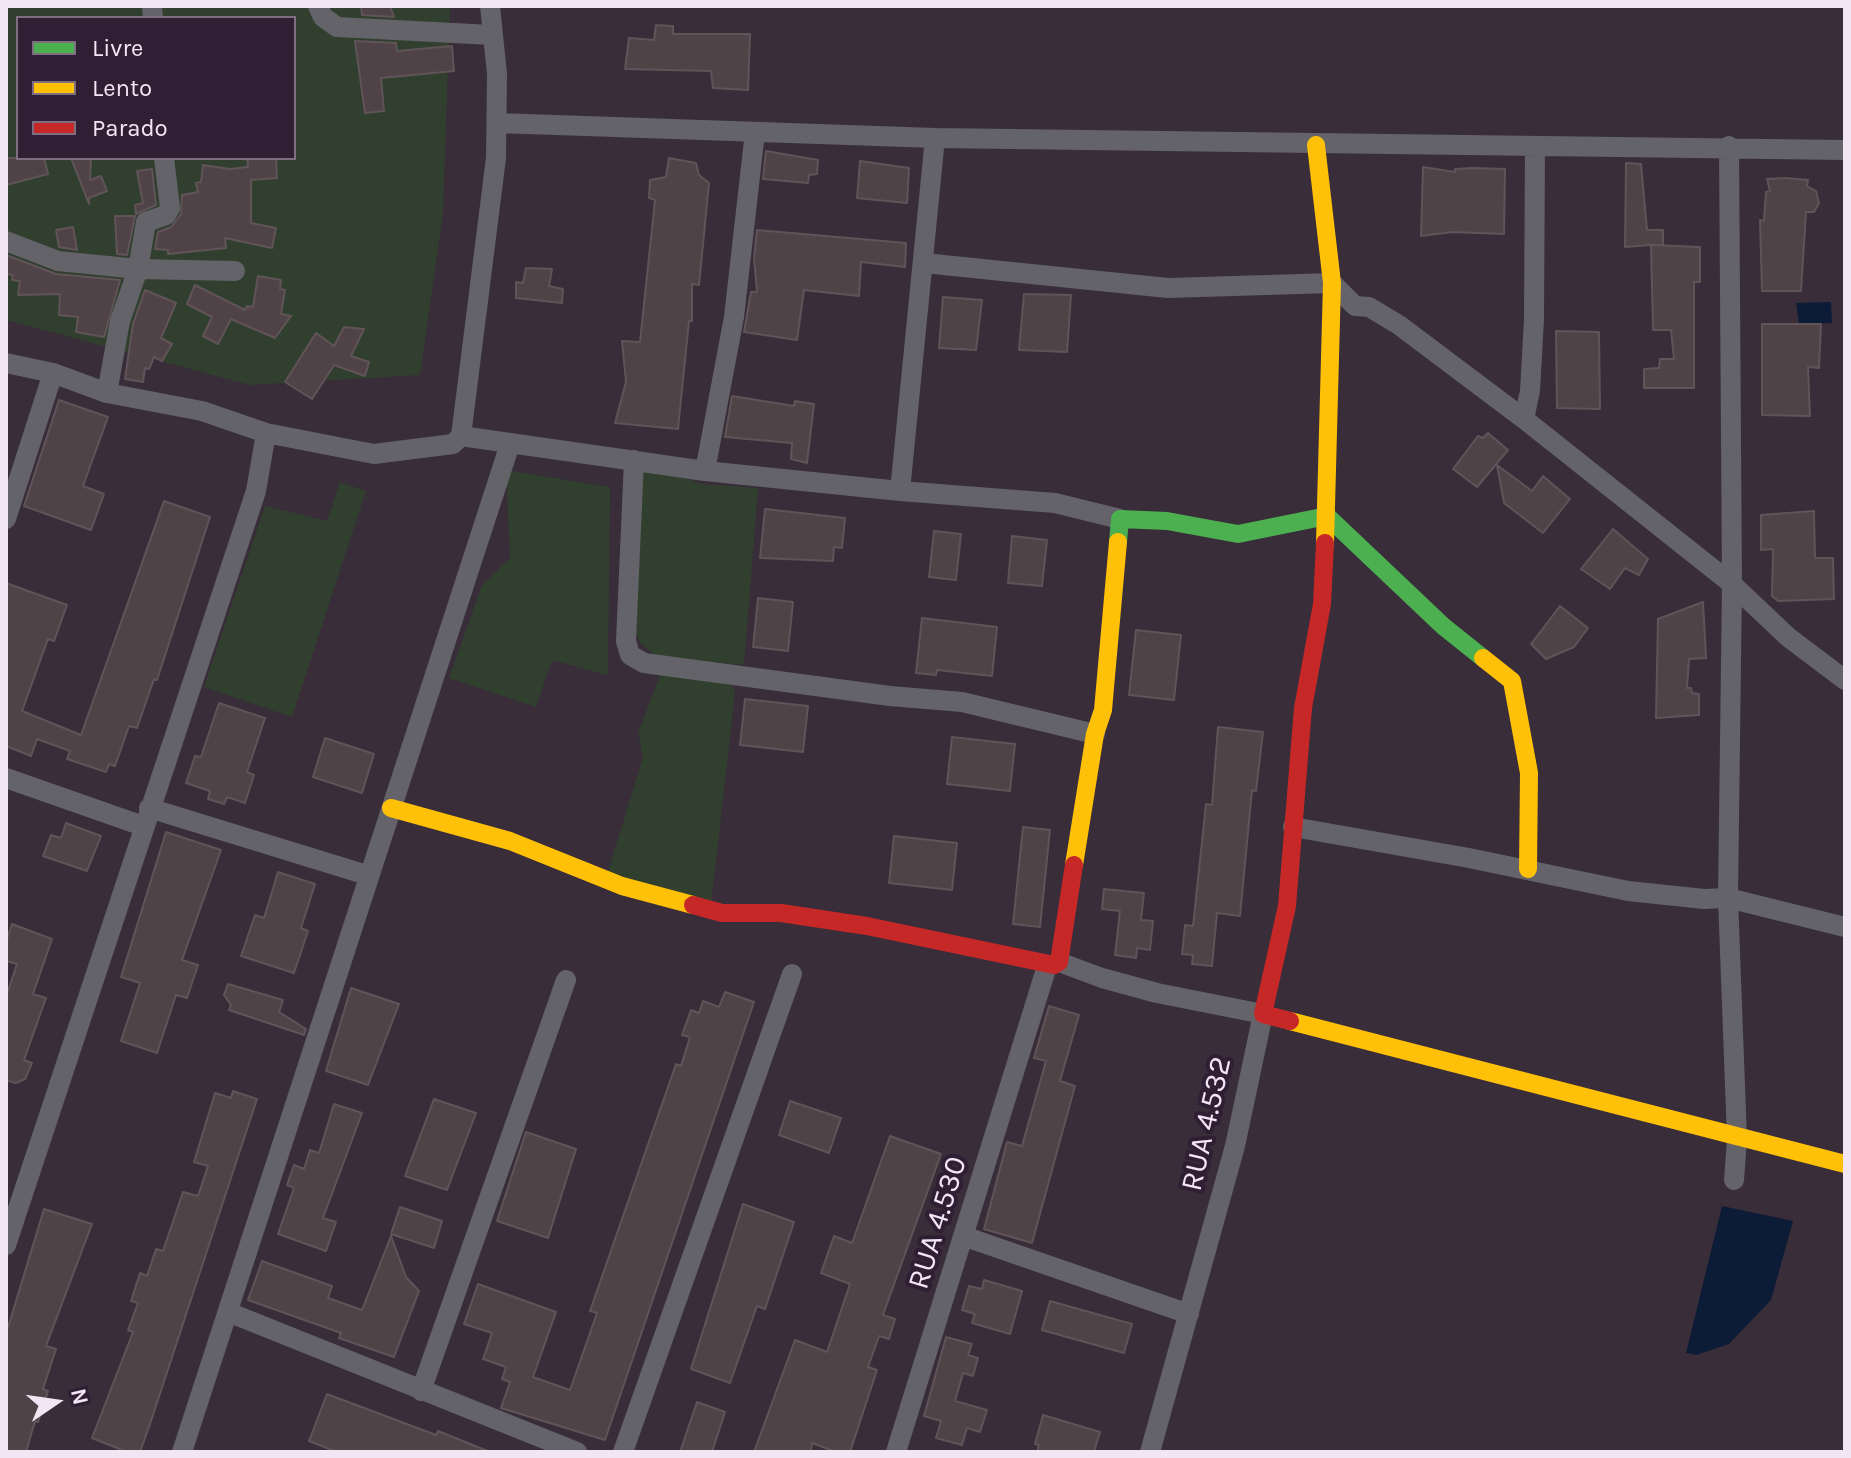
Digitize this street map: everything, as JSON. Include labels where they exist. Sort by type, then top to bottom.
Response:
[{"type":"street","points":[[318,6],[323,17],[337,27],[492,35]]},
{"type":"street","points":[[6,363],[53,373],[107,393],[202,411],[266,433],[374,454],[453,444],[461,436],[484,273],[498,123],[490,6]]},
{"type":"street","points":[[498,123],[935,138],[1535,148],[1729,146],[1845,150]]},
{"type":"street","points":[[705,471],[734,317],[755,132]]},
{"type":"street","points":[[900,491],[935,138]]},
{"type":"street","points":[[1263,1014],[1285,918],[1303,708],[1322,604],[1332,283],[1316,145]]},
{"type":"street","points":[[1729,146],[1732,584],[1728,898],[1737,1139],[1734,1180]]},
{"type":"street","points":[[1524,419],[1530,391],[1533,334],[1535,148]]},
{"type":"street","points":[[107,393],[125,298],[138,269],[146,222],[166,215],[170,208],[164,160]]},
{"type":"street","points":[[6,241],[58,261],[138,269],[235,271]]},
{"type":"street","points":[[924,263],[1168,288],[1332,283],[1355,306],[1369,307],[1382,313],[1524,419],[1732,584],[1788,637],[1845,680]]},
{"type":"street","points":[[6,519],[53,373]]},
{"type":"street","points":[[6,1245],[14,1197],[256,491],[266,433]]},
{"type":"street","points":[[461,436],[705,471],[1055,503],[1120,519],[1167,521],[1238,534],[1327,516]]},
{"type":"street","points":[[182,1452],[367,875],[510,444]]},
{"type":"street","points":[[634,460],[626,641],[630,655],[644,663],[890,696],[962,702],[1095,734]]},
{"type":"street","points":[[1327,516],[1443,626],[1512,681],[1529,773],[1528,869]]},
{"type":"street","points":[[1053,964],[1095,734],[1103,710],[1113,628],[1120,519]]},
{"type":"street","points":[[6,778],[367,875]]},
{"type":"street","points":[[391,808],[510,841],[622,886],[722,913],[781,913],[867,926],[1053,964],[1157,993],[1263,1014],[1737,1139],[1845,1164]]},
{"type":"street","points":[[1293,827],[1528,869],[1628,891],[1704,899],[1728,898],[1845,927]]},
{"type":"street","name":"RUA 4.530","points":[[896,1452],[1035,1011],[1053,964]]},
{"type":"street","points":[[623,1452],[792,974]]},
{"type":"street","points":[[421,1391],[566,980]]},
{"type":"street","name":"RUA 4.532","points":[[1150,1452],[1235,1146],[1263,1014]]},
{"type":"street","points":[[966,1237],[1189,1314]]},
{"type":"street","points":[[228,1312],[577,1452]]},
{"type":"green space","points":[[6,6],[450,6],[443,213],[420,375],[250,385],[6,320]]},
{"type":"green space","points":[[506,470],[610,487],[608,675],[552,660],[536,707],[449,678],[482,585],[510,558]]},
{"type":"green space","points":[[642,472],[676,474],[701,484],[758,488],[744,665],[656,657],[640,642],[635,630]]},
{"type":"green space","points":[[340,482],[366,491],[292,717],[204,687],[265,506],[327,521]]},
{"type":"green space","points":[[660,675],[699,677],[733,686],[735,693],[711,905],[607,875],[643,757],[638,733]]},
{"type":"water","points":[[1831,302],[1832,323],[1799,324],[1796,303]]},
{"type":"water","points":[[1722,1206],[1793,1221],[1771,1300],[1729,1344],[1696,1355],[1686,1353]]},
{"type":"building","points":[[361,6],[390,6],[394,17],[362,15]]},
{"type":"building","points":[[656,25],[673,26],[673,34],[750,34],[748,90],[713,88],[711,71],[625,69],[629,38],[654,40]]},
{"type":"building","points":[[355,41],[396,43],[397,51],[452,46],[454,71],[381,78],[384,111],[365,113]]},
{"type":"building","points":[[766,151],[818,160],[817,174],[809,175],[808,183],[763,179]]},
{"type":"building","points":[[6,158],[44,160],[48,174],[6,185]]},
{"type":"building","points":[[669,158],[696,163],[699,175],[709,183],[699,285],[692,284],[692,321],[689,321],[678,429],[615,423],[626,382],[622,341],[640,342],[655,200],[649,198],[650,180],[666,177]]},
{"type":"building","points":[[72,160],[91,160],[90,180],[101,176],[107,191],[89,198],[89,204]]},
{"type":"building","points":[[247,160],[276,160],[277,178],[251,180],[251,223],[276,228],[272,248],[225,238],[226,248],[168,254],[168,250],[155,249],[158,232],[171,227],[181,214],[182,195],[198,192],[196,183],[201,182],[203,165],[230,169],[248,167]]},
{"type":"building","points":[[860,161],[909,168],[907,203],[857,198]]},
{"type":"building","points":[[1626,163],[1641,164],[1647,230],[1663,230],[1663,245],[1652,245],[1700,247],[1700,282],[1694,282],[1694,388],[1644,388],[1644,369],[1659,368],[1660,359],[1674,359],[1671,330],[1653,330],[1651,245],[1625,247]]},
{"type":"building","points":[[1423,167],[1455,172],[1455,169],[1505,169],[1504,234],[1453,232],[1421,236]]},
{"type":"building","points":[[152,169],[156,205],[136,214],[135,205],[143,203],[137,171]]},
{"type":"building","points":[[1767,179],[1808,180],[1807,186],[1816,191],[1819,203],[1814,212],[1806,212],[1801,291],[1762,291],[1760,220],[1764,221],[1766,192],[1770,191]]},
{"type":"building","points":[[115,216],[135,216],[127,255],[117,254]]},
{"type":"building","points":[[73,227],[77,250],[59,247],[56,230]]},
{"type":"building","points":[[757,230],[906,243],[905,267],[861,262],[859,296],[804,290],[797,340],[744,332],[751,292],[757,292],[754,259]]},
{"type":"building","points":[[6,255],[56,274],[120,280],[104,337],[76,332],[78,317],[59,315],[60,294],[18,295],[20,281],[12,280],[13,275],[6,274]]},
{"type":"building","points":[[526,268],[552,269],[549,286],[563,289],[562,303],[516,298],[516,282],[523,283]]},
{"type":"building","points":[[258,276],[281,280],[280,289],[285,290],[281,314],[291,316],[275,338],[231,319],[218,344],[203,336],[212,317],[187,304],[195,285],[245,310],[247,306],[253,307]]},
{"type":"building","points":[[145,290],[176,303],[161,338],[172,344],[162,361],[154,357],[149,369],[145,368],[143,382],[125,379],[133,324]]},
{"type":"building","points":[[1024,294],[1071,295],[1067,352],[1019,350]]},
{"type":"building","points":[[943,297],[982,300],[976,350],[939,348]]},
{"type":"building","points":[[1762,324],[1821,324],[1819,368],[1808,367],[1810,416],[1762,415]]},
{"type":"building","points":[[344,327],[364,329],[351,356],[369,362],[365,376],[334,365],[312,399],[285,382],[316,333],[334,346]]},
{"type":"building","points":[[1556,331],[1599,332],[1600,409],[1557,408]]},
{"type":"building","points":[[732,396],[794,406],[795,401],[814,404],[807,463],[791,459],[792,443],[725,437]]},
{"type":"building","points":[[59,400],[108,417],[83,486],[104,494],[91,530],[24,506]]},
{"type":"building","points":[[1488,433],[1508,450],[1477,487],[1453,469],[1478,436],[1483,438]]},
{"type":"building","points":[[1497,465],[1532,491],[1543,476],[1570,499],[1543,533],[1504,503]]},
{"type":"building","points":[[164,501],[210,517],[157,680],[154,679],[137,728],[129,726],[115,766],[109,764],[106,772],[67,759],[70,751],[37,739],[31,756],[6,746],[6,583],[67,605],[54,641],[48,639],[22,711],[81,735]]},
{"type":"building","points":[[765,509],[845,518],[842,548],[834,547],[833,561],[760,558]]},
{"type":"building","points":[[1814,511],[1815,558],[1833,558],[1834,599],[1778,601],[1772,596],[1773,549],[1761,550],[1761,515]]},
{"type":"building","points":[[1613,529],[1648,559],[1639,575],[1625,568],[1610,589],[1581,569]]},
{"type":"building","points":[[934,531],[961,534],[956,580],[929,577]]},
{"type":"building","points":[[1012,536],[1047,540],[1042,586],[1008,583]]},
{"type":"building","points":[[758,598],[793,602],[788,651],[753,647]]},
{"type":"building","points":[[1703,602],[1706,658],[1689,659],[1687,688],[1699,694],[1699,715],[1656,718],[1658,619]]},
{"type":"building","points":[[1560,606],[1588,628],[1574,647],[1546,659],[1531,644]]},
{"type":"building","points":[[922,618],[997,627],[992,676],[937,670],[936,675],[916,673]]},
{"type":"building","points":[[1136,630],[1181,635],[1174,700],[1129,695]]},
{"type":"building","points":[[745,699],[808,706],[803,752],[740,745]]},
{"type":"building","points":[[219,703],[265,718],[247,772],[254,775],[245,803],[227,797],[224,804],[208,799],[210,791],[186,783],[195,756],[201,757]]},
{"type":"building","points":[[1218,727],[1263,732],[1256,791],[1252,790],[1240,916],[1217,913],[1212,966],[1192,964],[1193,955],[1182,954],[1185,925],[1193,926],[1206,804],[1212,805]]},
{"type":"building","points":[[952,737],[1015,744],[1010,791],[947,784]]},
{"type":"building","points":[[325,738],[374,754],[362,793],[313,777]]},
{"type":"building","points":[[66,823],[101,836],[87,871],[43,856],[51,835],[61,838]]},
{"type":"building","points":[[1023,827],[1050,830],[1040,927],[1013,924]]},
{"type":"building","points":[[166,832],[221,850],[182,960],[198,965],[187,998],[176,995],[157,1053],[121,1041],[140,983],[121,977]]},
{"type":"building","points":[[894,836],[957,843],[952,890],[889,883]]},
{"type":"building","points":[[278,872],[315,884],[301,928],[308,931],[294,973],[241,956],[255,915],[264,918]]},
{"type":"building","points":[[1104,889],[1144,893],[1141,920],[1153,921],[1150,950],[1137,948],[1136,958],[1115,955],[1120,911],[1102,909]]},
{"type":"building","points":[[12,924],[52,939],[33,994],[46,998],[24,1060],[32,1063],[25,1079],[16,1083],[6,1080],[6,997],[17,964],[6,961],[6,942]]},
{"type":"building","points":[[228,984],[283,1000],[279,1012],[306,1029],[304,1035],[229,1010],[231,1005],[224,995]]},
{"type":"building","points":[[351,988],[399,1004],[368,1085],[326,1071]]},
{"type":"building","points":[[725,992],[754,1002],[605,1440],[501,1408],[510,1382],[502,1379],[506,1367],[483,1359],[492,1333],[464,1324],[478,1284],[556,1312],[533,1377],[570,1390],[597,1313],[590,1311],[676,1064],[681,1066],[690,1037],[682,1035],[691,1010],[699,1013],[703,1001],[719,1007]]},
{"type":"building","points":[[1049,1006],[1079,1015],[1060,1081],[1075,1086],[1032,1243],[984,1229],[1007,1142],[1022,1146],[1046,1061],[1034,1058]]},
{"type":"building","points":[[233,1091],[257,1099],[140,1452],[127,1452],[92,1438],[133,1332],[128,1330],[138,1303],[131,1301],[140,1273],[147,1276],[156,1249],[163,1251],[183,1192],[198,1196],[208,1166],[194,1162],[215,1093],[231,1098]]},
{"type":"building","points":[[434,1099],[476,1113],[447,1190],[405,1176]]},
{"type":"building","points":[[790,1101],[841,1118],[829,1153],[779,1135]]},
{"type":"building","points":[[334,1104],[362,1113],[323,1218],[336,1222],[326,1251],[278,1234],[294,1188],[287,1185],[294,1165],[304,1169],[310,1150],[319,1153]]},
{"type":"building","points":[[526,1132],[576,1149],[548,1238],[497,1221]]},
{"type":"building","points":[[890,1136],[941,1154],[883,1315],[895,1319],[889,1339],[879,1336],[868,1367],[877,1370],[850,1452],[836,1452],[812,1443],[811,1452],[754,1452],[795,1340],[827,1352],[850,1284],[821,1273],[834,1236],[852,1243]]},
{"type":"building","points":[[743,1204],[794,1222],[765,1309],[757,1306],[730,1383],[691,1369]]},
{"type":"building","points":[[400,1207],[442,1221],[434,1248],[391,1234]]},
{"type":"building","points":[[44,1209],[92,1224],[46,1346],[56,1349],[43,1389],[48,1391],[38,1422],[35,1421],[26,1452],[6,1452],[6,1334]]},
{"type":"building","points":[[391,1236],[406,1277],[419,1291],[394,1357],[339,1338],[341,1333],[248,1300],[262,1261],[332,1286],[328,1298],[362,1310]]},
{"type":"building","points":[[984,1280],[1022,1291],[1010,1334],[972,1323],[975,1314],[962,1310],[969,1286],[982,1289]]},
{"type":"building","points":[[1050,1301],[1132,1324],[1124,1353],[1042,1330]]},
{"type":"building","points":[[946,1337],[972,1344],[968,1355],[978,1358],[973,1376],[963,1373],[955,1401],[987,1410],[980,1432],[967,1428],[962,1445],[936,1438],[941,1421],[924,1416]]},
{"type":"building","points":[[327,1394],[490,1452],[337,1452],[309,1441]]},
{"type":"building","points":[[697,1402],[725,1412],[712,1452],[680,1452]]},
{"type":"building","points":[[1043,1415],[1100,1432],[1094,1452],[1037,1452],[1039,1445],[1035,1444]]},
{"type":"traffic: fast","points":[[1118,542],[1120,519],[1167,521],[1238,534],[1327,516],[1443,626],[1483,658]]},
{"type":"traffic: slow","points":[[1316,145],[1332,283],[1325,543]]},
{"type":"traffic: slow","points":[[1074,865],[1095,734],[1103,710],[1118,542]]},
{"type":"traffic: slow","points":[[1483,658],[1512,681],[1529,773],[1528,869]]},
{"type":"traffic: slow","points":[[391,808],[510,841],[622,886],[693,905]]},
{"type":"traffic: slow","points":[[1290,1021],[1845,1164]]},
{"type":"traffic: jam","points":[[1290,1021],[1263,1014],[1287,906],[1303,708],[1322,604],[1325,543]]},
{"type":"traffic: jam","points":[[693,905],[722,913],[781,913],[867,926],[1054,965],[1059,962],[1074,865]]}]
